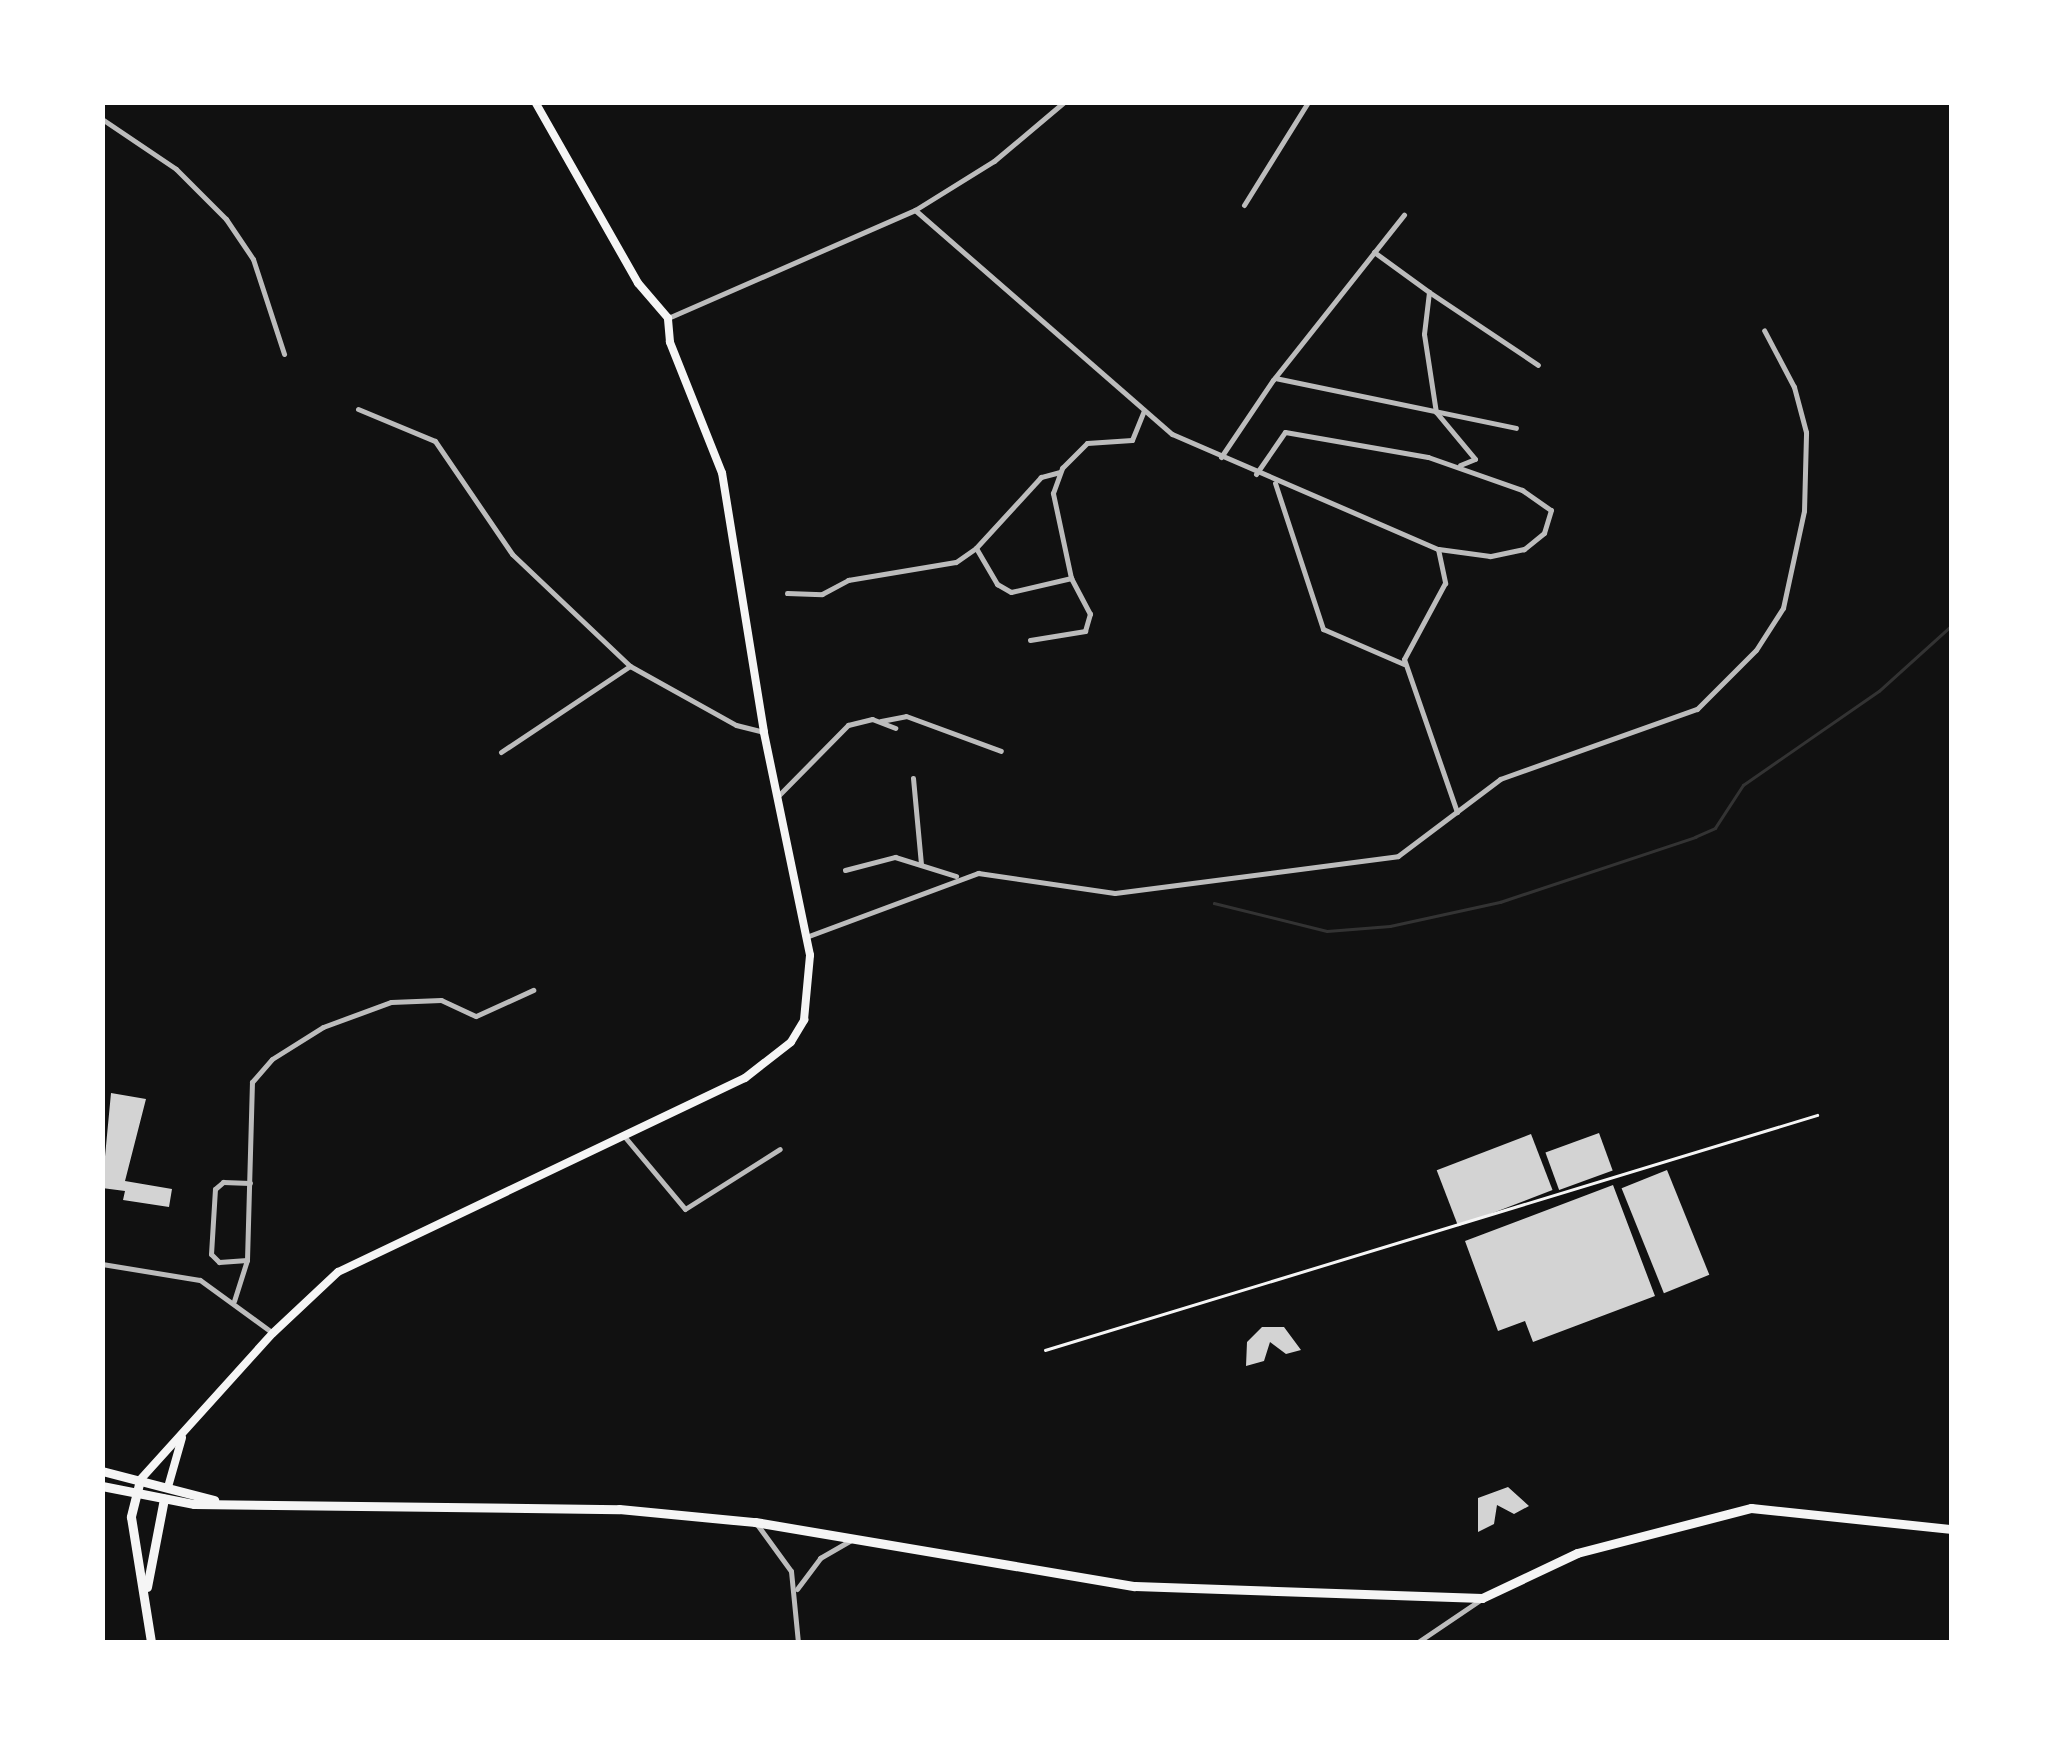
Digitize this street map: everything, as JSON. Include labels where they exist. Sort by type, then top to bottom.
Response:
[{"type":"main road","points":[[151,1642],[131,1518],[140,1480],[320,1285],[358,1259],[745,1078],[791,1042],[810,999],[806,936],[764,732],[727,494],[670,342],[668,318],[628,266],[535,102]]},
{"type":"main road","points":[[146,1594],[163,1501],[182,1438]]},
{"type":"main road","points":[[102,1471],[216,1501]]},
{"type":"main road","points":[[102,1486],[163,1501],[619,1509],[756,1522],[1135,1586],[1482,1598],[1577,1553],[1752,1508],[1811,1519],[1879,1518],[1952,1529]]},
{"type":"street","points":[[668,318],[914,210],[994,161],[1064,102]]},
{"type":"street","points":[[1244,205],[1308,102]]},
{"type":"street","points":[[102,119],[176,170],[226,220],[254,259],[284,354]]},
{"type":"street","points":[[914,210],[1172,434],[1256,474],[1274,482],[1438,549],[1514,552],[1538,540],[1551,514],[1522,490],[1400,448],[1283,432],[1256,474]]},
{"type":"street","points":[[1221,457],[1275,378],[1404,215]]},
{"type":"street","points":[[1374,252],[1538,365]]},
{"type":"street","points":[[1429,292],[1424,334],[1436,412],[1475,459],[1457,466]]},
{"type":"street","points":[[806,936],[958,877],[1008,874],[1115,893],[1299,865],[1370,862],[1412,850],[1510,774],[1697,709],[1772,627],[1792,571],[1810,470],[1794,387],[1764,330]]},
{"type":"street","points":[[1275,378],[1516,428]]},
{"type":"street","points":[[358,410],[435,442],[512,554],[630,666],[736,726],[764,732]]},
{"type":"street","points":[[1030,640],[1085,631],[1090,614],[1072,578],[1053,493],[1061,472],[1087,443],[1132,440],[1144,410]]},
{"type":"street","points":[[787,593],[822,594],[848,580],[956,562],[976,548],[1041,477],[1061,472]]},
{"type":"street","points":[[1274,482],[1323,629],[1404,664]]},
{"type":"street","points":[[976,548],[997,584],[1010,592],[1072,578]]},
{"type":"street","points":[[1438,549],[1445,583],[1407,646],[1404,664],[1457,812]]},
{"type":"street","points":[[502,752],[630,666]]},
{"type":"street","points":[[776,798],[848,725],[906,716],[1001,751]]},
{"type":"street","points":[[878,722],[895,728]]},
{"type":"street","points":[[913,778],[921,865]]},
{"type":"street","points":[[845,870],[896,857],[958,877]]},
{"type":"street","points":[[234,1301],[247,1260],[252,1082],[272,1059],[323,1027],[391,1002],[441,1000],[476,1016],[533,990]]},
{"type":"street","points":[[624,1136],[685,1209],[780,1149]]},
{"type":"street","points":[[247,1260],[214,1259],[213,1222],[219,1184],[251,1183]]},
{"type":"street","points":[[102,1264],[200,1280],[234,1301],[272,1333]]},
{"type":"street","points":[[756,1522],[782,1554],[796,1588],[798,1642]]},
{"type":"street","points":[[796,1588],[820,1558],[853,1539]]},
{"type":"street","points":[[1418,1642],[1482,1598]]},
{"type":"path","points":[[1045,1350],[1816,1115]]},
{"type":"building","points":[[111,1093],[146,1099],[125,1181],[172,1189],[169,1207],[123,1200],[125,1191],[102,1188]]},
{"type":"building","points":[[1599,1133],[1613,1171],[1559,1190],[1545,1152]]},
{"type":"building","points":[[1531,1134],[1553,1190],[1458,1226],[1437,1170]]},
{"type":"building","points":[[1667,1170],[1709,1275],[1664,1293],[1622,1188]]},
{"type":"building","points":[[1613,1185],[1655,1296],[1533,1342],[1525,1321],[1498,1331],[1465,1241]]},
{"type":"building","points":[[1262,1327],[1284,1327],[1301,1350],[1286,1354],[1270,1342],[1264,1361],[1246,1366],[1247,1342]]},
{"type":"building","points":[[1508,1487],[1529,1506],[1514,1514],[1497,1505],[1494,1524],[1478,1532],[1478,1498]]},
{"type":"waterway","points":[[1214,903],[1327,931],[1390,926],[1500,902],[1695,837],[1715,828],[1743,785],[1879,691],[1952,625]]}]
